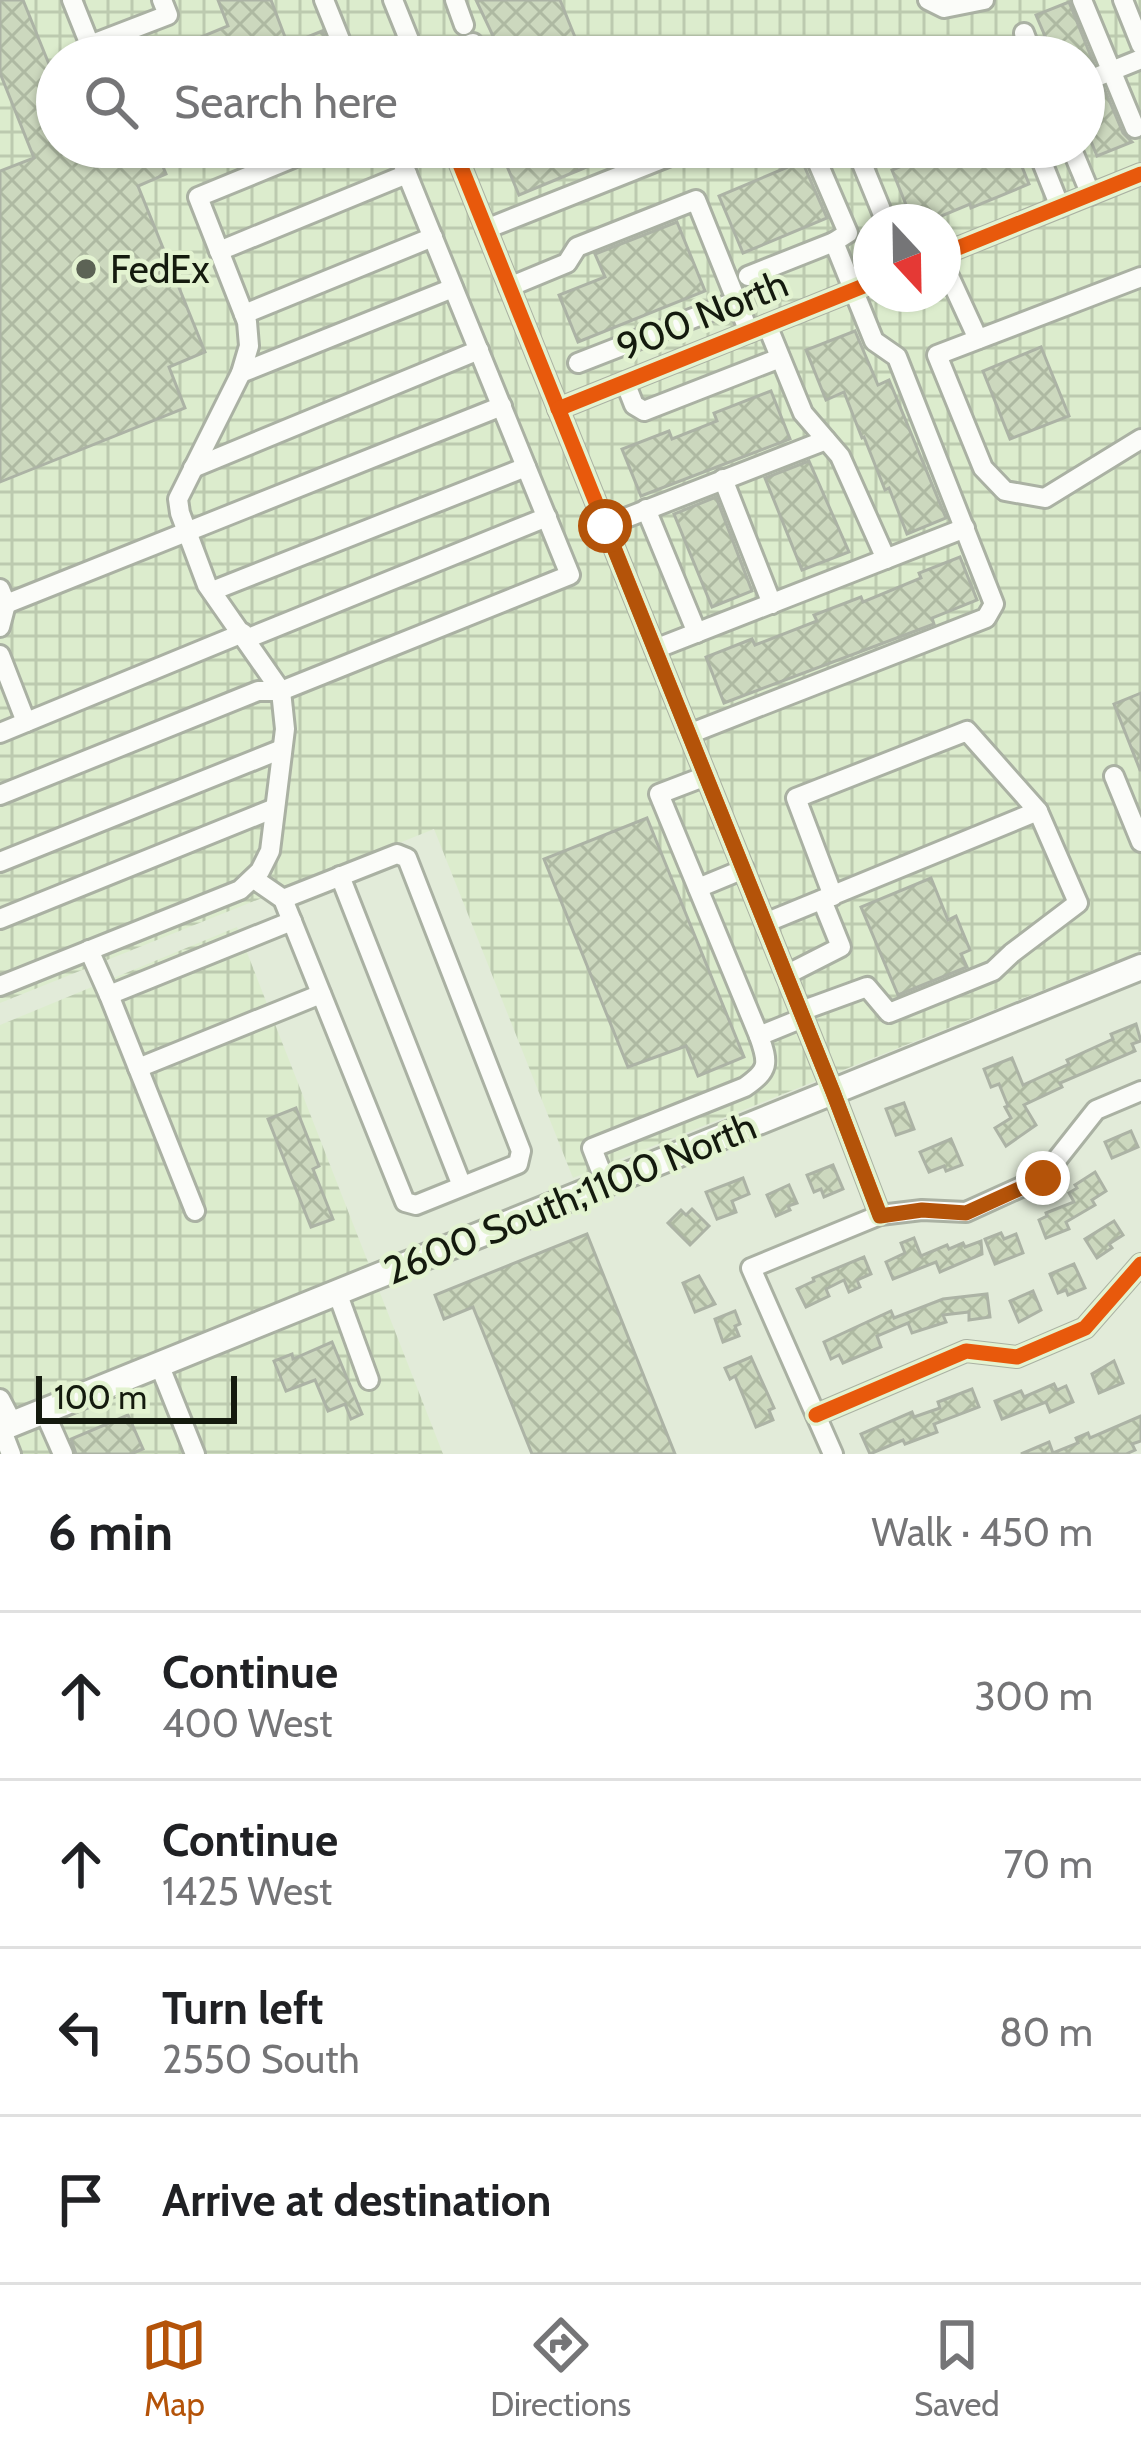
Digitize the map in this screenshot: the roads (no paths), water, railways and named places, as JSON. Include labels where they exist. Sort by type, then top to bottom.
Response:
[{"type":"main road","name":"2600 South;1100 North","points":[[5,1427],[1141,967]]},
{"type":"street","points":[[72,0],[86,36]]},
{"type":"street","points":[[113,36],[168,15],[162,0]]},
{"type":"street","points":[[324,0],[339,36]]},
{"type":"street","points":[[394,0],[408,36]]},
{"type":"street","points":[[454,0],[464,25]]},
{"type":"street","points":[[928,0],[944,8],[984,0]]},
{"type":"street","points":[[1082,0],[1097,36]]},
{"type":"street","points":[[1123,0],[1141,45]]},
{"type":"street","points":[[1105,54],[1136,128]]},
{"type":"street","points":[[1105,74],[1141,59]]},
{"type":"street","points":[[0,986],[240,890],[254,879],[270,851],[285,729],[281,691],[212,591],[178,499],[241,373],[249,335],[198,197],[269,168]]},
{"type":"street","points":[[0,795],[258,692],[281,691],[570,575],[405,168]]},
{"type":"street","points":[[460,168],[880,1216]]},
{"type":"street","points":[[485,229],[639,168]]},
{"type":"street","points":[[748,276],[848,233],[821,168]]},
{"type":"street","points":[[864,168],[879,204]]},
{"type":"street","points":[[1044,168],[1060,207]]},
{"type":"street","points":[[1080,168],[1091,194]]},
{"type":"street","points":[[219,250],[407,174]]},
{"type":"street","points":[[961,247],[1141,175]]},
{"type":"street","points":[[509,287],[567,263],[577,247],[696,200],[737,301],[780,358],[803,413],[840,456],[886,559]]},
{"type":"street","points":[[244,314],[433,237]]},
{"type":"street","points":[[834,242],[853,272]]},
{"type":"street","points":[[1141,277],[937,355],[983,468],[1005,491],[1045,498],[1141,440]]},
{"type":"street","points":[[241,373],[453,288]]},
{"type":"street","name":"900 North","points":[[558,409],[853,290]]},
{"type":"street","points":[[578,363],[737,301]]},
{"type":"street","points":[[961,302],[978,339]]},
{"type":"street","points":[[689,734],[986,618],[994,604],[897,357],[874,340],[868,312]]},
{"type":"street","points":[[193,468],[478,350]]},
{"type":"street","points":[[625,382],[634,405],[644,411],[780,358]]},
{"type":"street","points":[[0,627],[3,597],[187,533],[502,406]]},
{"type":"street","points":[[605,526],[826,440]]},
{"type":"street","points":[[212,591],[526,467]]},
{"type":"street","points":[[723,479],[772,604]]},
{"type":"street","points":[[646,509],[697,633]]},
{"type":"street","points":[[0,733],[547,517]]},
{"type":"street","points":[[655,649],[964,528]]},
{"type":"street","points":[[0,655],[26,722]]},
{"type":"street","points":[[759,1036],[866,987],[890,1013],[993,971],[1078,903],[1038,811],[967,731],[796,798],[841,947],[786,975]]},
{"type":"street","points":[[0,862],[282,749]]},
{"type":"street","points":[[606,1184],[592,1148],[745,1088],[762,1075],[767,1058],[659,794],[706,776]]},
{"type":"street","points":[[1114,776],[1141,842]]},
{"type":"street","points":[[0,919],[275,808]]},
{"type":"street","points":[[765,923],[1038,811]]},
{"type":"street","points":[[254,879],[283,899],[405,1202],[416,1205],[518,1164],[521,1151],[406,858],[397,854],[283,899]]},
{"type":"street","points":[[698,888],[744,869]]},
{"type":"street","points":[[340,876],[462,1186]]},
{"type":"street","points":[[109,995],[292,921]]},
{"type":"street","points":[[89,950],[195,1211]]},
{"type":"street","points":[[138,1068],[321,994]]},
{"type":"street","points":[[832,1454],[751,1268],[880,1216],[922,1210],[966,1213],[1043,1178],[1096,1111],[1141,1091]]},
{"type":"street","points":[[816,1414],[967,1351],[1017,1357],[1085,1328],[1141,1264]]},
{"type":"street","points":[[337,1292],[369,1379]]},
{"type":"street","points":[[159,1364],[195,1454]]},
{"type":"street","points":[[0,1399],[11,1454]]},
{"type":"street","points":[[44,1411],[62,1454]]},
{"type":"place","name":"FedEx","points":[[86,269]]}]
